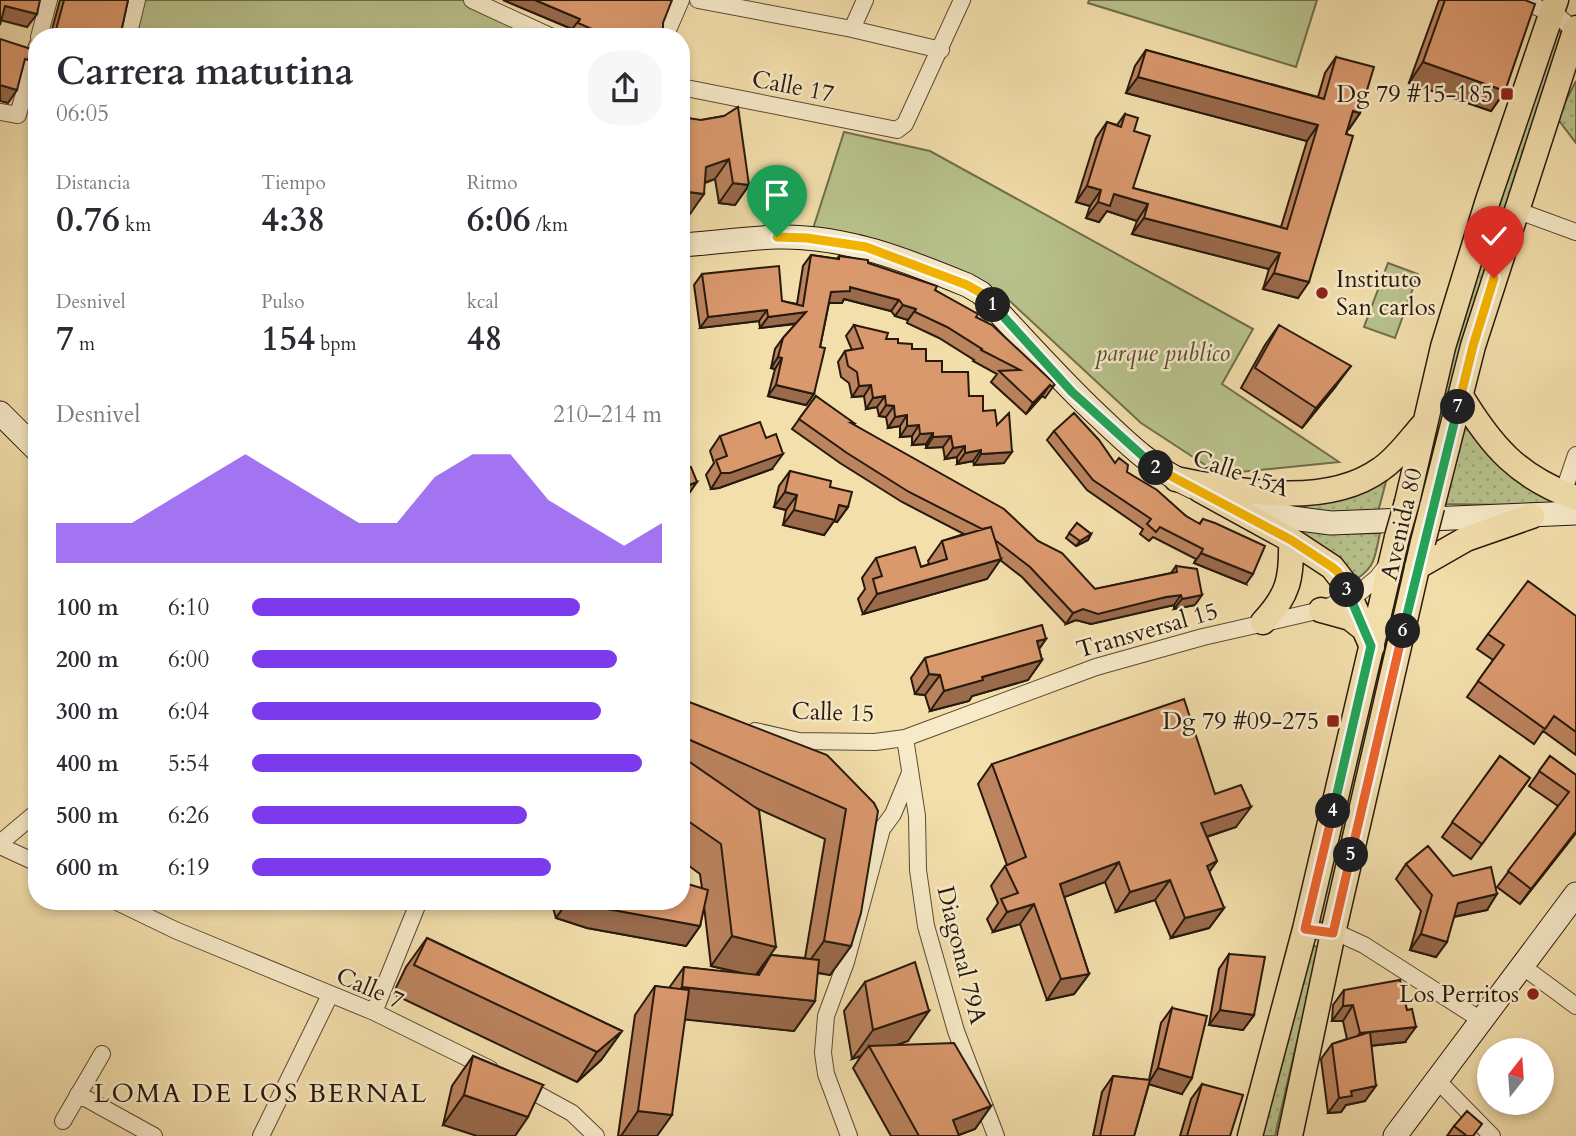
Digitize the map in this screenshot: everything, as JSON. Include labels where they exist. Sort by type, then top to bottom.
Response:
[{"type":"main road","name":"Avenida 80","points":[[1250,1136],[1305,929],[1368,638],[1407,502],[1443,348],[1485,212],[1554,7]]},
{"type":"main road","name":"Avenida 80","points":[[1290,1136],[1333,933],[1417,567],[1473,346],[1576,30]]},
{"type":"main road","points":[[1461,396],[1500,452],[1524,474],[1572,502]]},
{"type":"main road","points":[[1177,479],[1270,492],[1321,492],[1344,487],[1365,479],[1382,468],[1424,423]]},
{"type":"main road","points":[[1200,490],[1291,540],[1338,572],[1368,638]]},
{"type":"main road","points":[[1417,567],[1466,539],[1532,516]]},
{"type":"main road","points":[[1263,622],[1280,602],[1291,579],[1291,540]]},
{"type":"main road","points":[[1321,610],[1350,618],[1368,638]]},
{"type":"street","points":[[41,28],[49,0]]},
{"type":"street","points":[[130,28],[137,0]]},
{"type":"street","points":[[472,0],[533,28]]},
{"type":"street","points":[[669,28],[681,0]]},
{"type":"street","points":[[698,0],[771,7],[941,50],[962,0]]},
{"type":"street","points":[[852,29],[865,0]]},
{"type":"street","points":[[1521,0],[1554,7],[1576,30]]},
{"type":"street","name":"Calle 17","points":[[690,89],[897,130],[905,124],[941,50]]},
{"type":"street","points":[[0,112],[18,115],[28,79]]},
{"type":"street","points":[[1516,209],[1576,232]]},
{"type":"street","name":"Calle 15A","points":[[690,245],[777,237],[842,243],[866,247],[975,288],[1072,392],[1154,467],[1200,490],[1265,513],[1311,522],[1362,523],[1532,516],[1572,502]]},
{"type":"street","points":[[0,413],[28,441]]},
{"type":"street","points":[[1572,502],[1576,455]]},
{"type":"street","name":"Transversal 15","points":[[905,738],[1096,667],[1263,622],[1321,610],[1350,598],[1369,585],[1395,548]]},
{"type":"street","name":"Calle 15","points":[[742,728],[799,741],[875,742],[905,738]]},
{"type":"street","name":"Diagonal 79A","points":[[905,738],[917,816],[918,870],[926,926],[956,1031],[996,1136]]},
{"type":"street","points":[[799,741],[814,758]]},
{"type":"street","points":[[849,1136],[826,1074],[823,1053],[826,1016],[846,962],[882,829],[893,814],[910,773]]},
{"type":"street","points":[[893,814],[917,816]]},
{"type":"street","points":[[28,820],[0,845],[28,859]]},
{"type":"street","points":[[862,829],[877,854]]},
{"type":"street","points":[[1395,1136],[1576,894]]},
{"type":"street","name":"Calle 7","points":[[134,910],[174,930],[374,1012],[544,1097],[572,1113],[596,1136]]},
{"type":"street","points":[[374,1012],[415,910]]},
{"type":"street","points":[[1305,929],[1352,939],[1481,1020]]},
{"type":"street","points":[[1522,966],[1576,1006]]},
{"type":"street","points":[[261,1136],[330,995]]},
{"type":"street","points":[[63,1121],[102,1054]]},
{"type":"street","points":[[1437,1080],[1492,1136]]},
{"type":"street","points":[[78,1094],[154,1136]]},
{"type":"green space","points":[[137,0],[472,0],[533,28],[130,28]]},
{"type":"green space","points":[[1089,0],[1317,0],[1296,67],[1088,3]]},
{"type":"green space","points":[[1552,29],[1564,33],[1427,503],[1414,504],[1434,408]]},
{"type":"green space","points":[[1576,81],[1576,143],[1557,118]]},
{"type":"green space","name":"parque publico","points":[[844,132],[930,151],[1253,329],[1222,384],[1339,462],[1219,474],[1141,423],[999,291],[861,235],[811,235]]},
{"type":"green space","points":[[1388,263],[1418,274],[1395,338],[1364,327]]},
{"type":"green space","points":[[1464,419],[1576,506],[1444,504]]},
{"type":"green space","points":[[1389,470],[1378,512],[1342,514],[1269,506]]},
{"type":"green space","points":[[1266,522],[1326,534],[1380,533],[1373,562],[1351,583]]},
{"type":"green space","points":[[1405,539],[1415,541],[1326,922],[1313,921]]},
{"type":"green space","points":[[1308,945],[1319,947],[1275,1136],[1260,1136]]},
{"type":"building","points":[[0,0],[40,0],[37,14],[5,6],[0,25]]},
{"type":"building","points":[[64,0],[128,0],[122,28],[56,28]]},
{"type":"building","points":[[535,0],[672,0],[663,28],[589,28],[578,23],[580,19]]},
{"type":"building","points":[[1445,0],[1525,0],[1535,4],[1505,91],[1423,62]]},
{"type":"building","points":[[0,39],[28,48],[28,60],[25,59],[17,90],[0,85]]},
{"type":"building","points":[[1146,50],[1324,99],[1336,57],[1374,67],[1360,113],[1353,111],[1346,134],[1353,136],[1309,282],[1274,273],[1280,253],[1144,218],[1148,204],[1114,194],[1110,206],[1098,202],[1101,190],[1087,186],[1107,122],[1121,127],[1125,114],[1138,118],[1134,131],[1150,136],[1133,188],[1287,229],[1318,125],[1138,77]]},
{"type":"building","points":[[738,107],[749,185],[733,183],[729,159],[706,167],[704,194],[690,192],[690,118],[701,120],[724,116]]},
{"type":"building","points":[[811,255],[868,260],[868,263],[937,286],[935,290],[992,325],[1055,384],[1052,387],[1050,385],[1033,403],[999,371],[1020,370],[981,350],[947,327],[915,312],[916,309],[903,305],[899,300],[850,287],[850,291],[831,292],[820,347],[825,348],[814,394],[776,385],[782,358],[778,357],[783,338],[806,312],[768,317],[767,310],[708,317],[702,274],[779,266],[782,301],[803,306]]},
{"type":"building","points":[[854,325],[888,333],[886,339],[898,339],[898,343],[912,344],[912,349],[926,349],[926,361],[942,361],[942,372],[968,372],[969,396],[983,396],[983,411],[995,410],[997,425],[1009,413],[1012,452],[981,454],[981,450],[965,453],[965,446],[953,448],[951,436],[933,437],[933,433],[920,434],[919,425],[907,426],[907,415],[895,417],[894,406],[886,405],[885,396],[873,398],[871,385],[859,386],[857,372],[848,366],[845,351],[863,348]]},
{"type":"building","points":[[1279,325],[1351,366],[1316,408],[1255,368]]},
{"type":"building","points":[[816,396],[854,423],[851,423],[1004,509],[1038,541],[1062,553],[1095,589],[1177,572],[1176,566],[1197,569],[1202,595],[1182,599],[1181,595],[1166,597],[1098,614],[1083,609],[1073,613],[1030,567],[995,540],[991,527],[982,529],[909,492],[799,419]]},
{"type":"building","points":[[1074,413],[1099,440],[1115,463],[1119,458],[1128,465],[1127,472],[1157,490],[1186,516],[1200,524],[1203,519],[1215,523],[1265,546],[1253,574],[1201,553],[1203,549],[1160,527],[1156,532],[1147,524],[1151,519],[1093,480],[1054,431]]},
{"type":"building","points":[[760,422],[766,438],[776,434],[783,454],[730,473],[721,473],[716,460],[727,456],[720,436]]},
{"type":"building","points":[[690,467],[697,482],[690,485]]},
{"type":"building","points":[[790,471],[831,481],[830,487],[852,492],[848,507],[839,505],[835,520],[794,510],[797,495],[785,492]]},
{"type":"building","points":[[1077,523],[1091,534],[1080,541],[1069,533]]},
{"type":"building","points":[[991,527],[1001,559],[877,594],[873,579],[882,576],[876,558],[915,547],[921,567],[947,559],[942,541]]},
{"type":"building","points":[[1528,581],[1576,616],[1576,732],[1554,716],[1545,729],[1478,681],[1504,645],[1488,634]]},
{"type":"building","points":[[1042,625],[1046,639],[1037,641],[1042,660],[944,691],[940,675],[929,674],[925,658]]},
{"type":"building","points":[[1184,699],[1215,794],[1241,785],[1251,807],[1201,823],[1217,861],[1207,866],[1224,908],[1185,918],[1170,880],[1130,892],[1119,862],[1060,884],[1089,974],[1061,979],[1034,904],[1007,912],[1001,899],[1018,893],[1005,866],[1026,857],[992,764]]},
{"type":"building","points":[[690,702],[827,755],[874,803],[878,811],[861,913],[851,946],[824,941],[846,809],[690,740]]},
{"type":"building","points":[[1500,756],[1530,778],[1482,844],[1452,822]]},
{"type":"building","points":[[1550,756],[1576,775],[1576,831],[1531,889],[1508,871],[1569,792],[1539,771]]},
{"type":"building","points":[[690,762],[759,810],[776,947],[732,936],[721,844],[690,822]]},
{"type":"building","points":[[1428,846],[1453,876],[1491,867],[1497,894],[1458,903],[1447,942],[1421,934],[1432,895],[1406,864]]},
{"type":"building","points":[[690,885],[708,890],[700,926],[613,910],[690,910]]},
{"type":"building","points":[[427,938],[622,1031],[597,1052],[414,965]]},
{"type":"building","points":[[1229,954],[1265,957],[1254,1015],[1220,1010]]},
{"type":"building","points":[[771,955],[819,960],[815,1001],[682,987],[684,967],[759,975]]},
{"type":"building","points":[[915,962],[929,1011],[873,1030],[865,982]]},
{"type":"building","points":[[1400,980],[1407,1010],[1412,1009],[1416,1027],[1360,1033],[1353,1005],[1343,1006],[1344,990]]},
{"type":"building","points":[[655,986],[689,990],[672,1115],[638,1111]]},
{"type":"building","points":[[1172,1008],[1207,1016],[1192,1078],[1158,1068]]},
{"type":"building","points":[[1370,1032],[1376,1086],[1351,1091],[1352,1096],[1339,1098],[1332,1044]]},
{"type":"building","points":[[954,1043],[991,1106],[953,1120],[959,1136],[919,1136],[869,1046]]},
{"type":"building","points":[[473,1056],[543,1085],[528,1117],[464,1095]]},
{"type":"building","points":[[1113,1076],[1150,1080],[1134,1136],[1100,1136]]},
{"type":"building","points":[[1202,1084],[1243,1095],[1230,1136],[1187,1136]]},
{"type":"building","points":[[1467,1111],[1482,1124],[1473,1136],[1467,1136],[1454,1126]]},
{"type":"place","name":"Dg 79 #15-185","points":[[1507,94]]},
{"type":"place","name":"Instituto San carlos","points":[[1322,293]]},
{"type":"place","name":"Dg 79 #09-275","points":[[1333,721]]},
{"type":"place","name":"Los Perritos","points":[[1533,994]]},
{"type":"district","name":"LOMA DE LOS BERNAL","points":[[261,1093]]},
{"type":"route","points":[[777,237],[807,238],[866,247],[975,288],[1072,392],[1154,467],[1291,540],[1338,572],[1371,646],[1305,929],[1333,933],[1423,542],[1473,346],[1494,278]]}]
